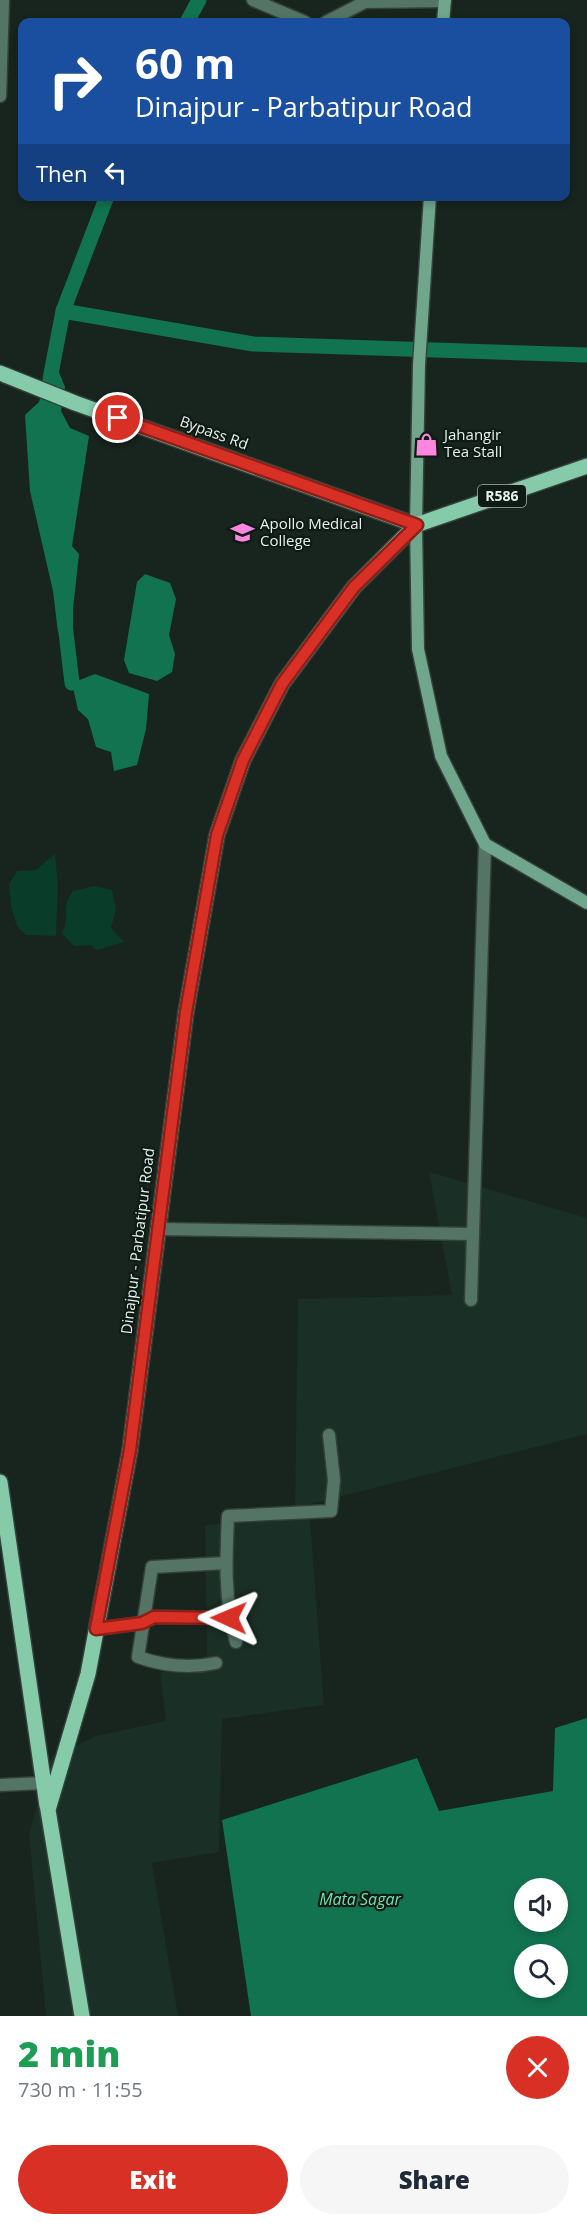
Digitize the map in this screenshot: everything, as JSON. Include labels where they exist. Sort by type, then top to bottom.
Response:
[{"type":"main road","name":"Bypass Rd","points":[[0,373],[75,403],[417,525]]},
{"type":"main road","name":"R586","points":[[417,525],[587,466]]},
{"type":"main road","name":"Dinajpur - Parbatipur Road","points":[[82,2016],[48,1810],[87,1674],[130,1450],[186,1012],[217,835],[243,760],[282,684],[354,587],[417,525]]},
{"type":"main road","points":[[0,1482],[48,1810]]},
{"type":"street","points":[[0,96],[3,0]]},
{"type":"street","points":[[253,0],[296,18]]},
{"type":"street","points":[[334,18],[365,2],[445,1],[443,18]]},
{"type":"street","points":[[430,201],[419,365],[418,649],[441,756],[485,844],[471,1300]]},
{"type":"street","points":[[485,844],[587,903]]},
{"type":"street","points":[[158,1229],[473,1234]]},
{"type":"street","points":[[236,1642],[229,1618],[226,1563],[228,1516],[331,1511],[334,1480],[329,1435]]},
{"type":"street","points":[[216,1664],[198,1667],[158,1664],[138,1657],[152,1567],[226,1563]]},
{"type":"street","points":[[96,1629],[142,1623],[154,1617],[229,1618]]},
{"type":"street","points":[[0,1785],[44,1783]]},
{"type":"shaded area","points":[[55,854],[58,886],[56,936],[26,935],[17,926],[11,906],[9,884],[17,871],[36,870]]},
{"type":"shaded area","points":[[96,886],[112,890],[116,909],[111,928],[124,942],[96,950],[91,945],[74,946],[62,933],[66,922],[67,903],[73,891]]},
{"type":"shaded area","points":[[429,1172],[587,1218],[587,1434],[295,1508],[298,1299],[452,1295]]},
{"type":"shaded area","points":[[310,1519],[324,1705],[222,1719],[219,1852],[152,1863],[178,2016],[46,2016],[29,1834],[51,1758],[96,1736],[166,1721],[160,1673],[207,1655],[205,1525]]},
{"type":"water","points":[[54,360],[65,387],[61,411],[70,428],[89,436],[72,546],[79,554],[73,609],[73,636],[58,632],[53,591],[30,491],[25,415],[39,402]]},
{"type":"water","points":[[145,574],[170,583],[176,599],[169,635],[175,654],[172,672],[157,681],[129,673],[124,660],[137,582]]},
{"type":"water","points":[[95,674],[149,694],[146,729],[137,765],[114,771],[111,752],[96,747],[88,719],[78,710],[72,683]]},
{"type":"water","name":"Mata Sagar","points":[[587,1718],[587,2016],[251,2016],[222,1820],[417,1758],[439,1811],[553,1791],[555,1728]]},
{"type":"waterway","points":[[189,18],[199,0]]},
{"type":"waterway","points":[[50,379],[63,311],[105,201]]},
{"type":"waterway","points":[[63,311],[253,344],[587,355]]},
{"type":"waterway","points":[[64,616],[72,683]]},
{"type":"place","name":"Jahangir Tea Stall","points":[[426,444]]},
{"type":"place","name":"Apollo Medical College","points":[[242,533]]},
{"type":"route","points":[[118,418],[417,525],[354,587],[282,684],[243,760],[217,835],[190,990],[130,1450],[96,1629],[142,1623],[154,1617],[229,1618]]}]
